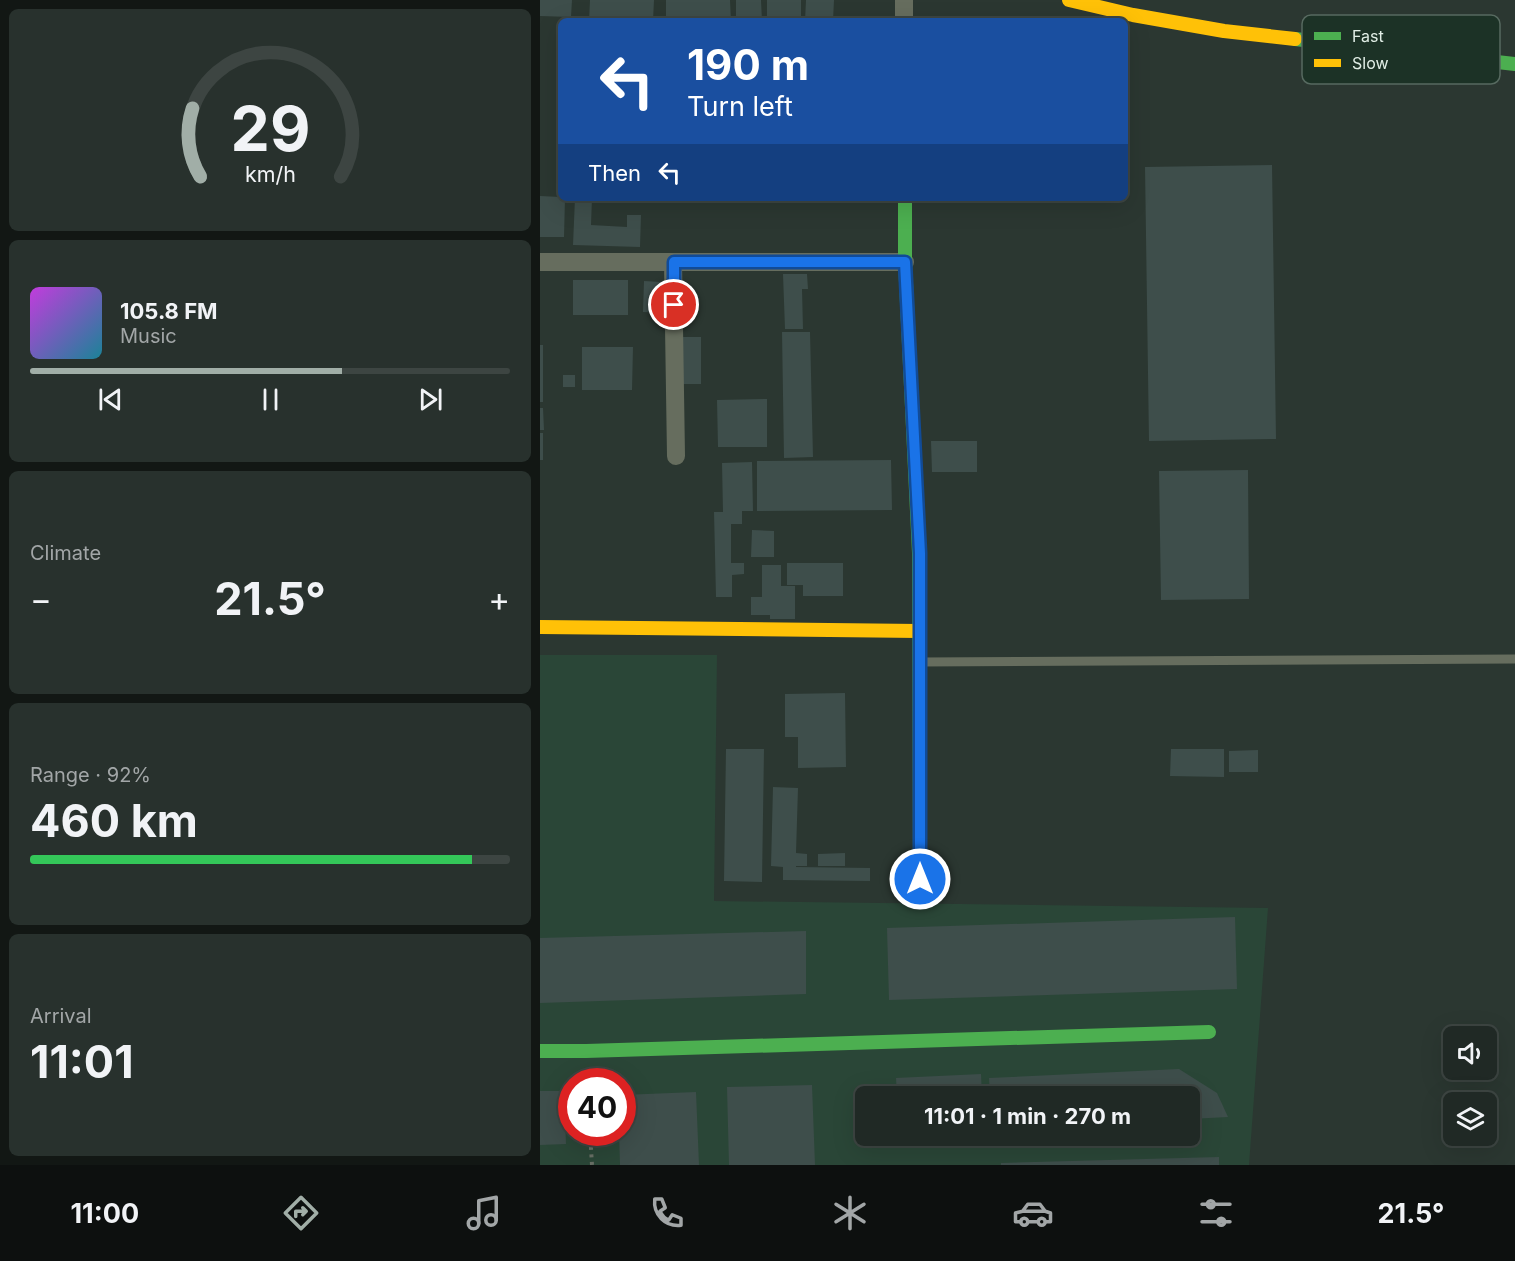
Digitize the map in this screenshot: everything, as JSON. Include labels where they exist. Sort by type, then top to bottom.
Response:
[{"type":"street","points":[[904,0],[904,18]]},
{"type":"street","points":[[1069,0],[1133,15],[1224,31],[1302,40]]},
{"type":"street","points":[[1500,62],[1515,64]]},
{"type":"street","points":[[905,201],[905,262],[920,553],[920,879]]},
{"type":"street","points":[[540,261],[905,262]]},
{"type":"street","points":[[674,262],[676,456]]},
{"type":"street","points":[[540,627],[919,631]]},
{"type":"street","points":[[540,1051],[586,1052],[1209,1032]]},
{"type":"lane","points":[[920,662],[1515,659]]},
{"type":"path","points":[[591,1146],[592,1165]]},
{"type":"shaded area","points":[[540,655],[717,655],[714,901],[1268,908],[1249,1165],[540,1165]]},
{"type":"building","points":[[540,0],[572,0],[571,17],[540,16]]},
{"type":"building","points":[[590,0],[654,0],[653,18],[589,18]]},
{"type":"building","points":[[666,0],[730,0],[731,18],[666,18]]},
{"type":"building","points":[[736,0],[761,0],[762,18],[736,18]]},
{"type":"building","points":[[767,0],[801,0],[801,18],[767,18]]},
{"type":"building","points":[[806,0],[834,0],[833,18],[805,18]]},
{"type":"building","points":[[1272,165],[1276,439],[1149,441],[1145,167]]},
{"type":"building","points":[[540,196],[558,197],[558,201],[565,201],[564,237],[540,237]]},
{"type":"building","points":[[575,201],[592,201],[591,225],[627,227],[627,215],[641,215],[640,247],[573,245]]},
{"type":"building","points":[[783,274],[807,274],[808,289],[802,289],[803,329],[785,329]]},
{"type":"building","points":[[573,280],[628,280],[628,315],[573,315]]},
{"type":"building","points":[[644,281],[661,282],[660,313],[643,312]]},
{"type":"building","points":[[782,332],[810,332],[813,457],[784,458]]},
{"type":"building","points":[[682,337],[701,337],[701,384],[683,384]]},
{"type":"building","points":[[540,345],[543,345],[543,402],[540,402]]},
{"type":"building","points":[[582,347],[633,347],[632,390],[582,390]]},
{"type":"building","points":[[563,375],[575,375],[575,387],[563,387]]},
{"type":"building","points":[[767,399],[767,447],[718,447],[717,400]]},
{"type":"building","points":[[540,408],[543,408],[544,430],[540,430]]},
{"type":"building","points":[[540,433],[543,433],[543,460],[540,460]]},
{"type":"building","points":[[931,441],[977,441],[977,472],[932,472]]},
{"type":"building","points":[[891,460],[892,510],[757,511],[757,461]]},
{"type":"building","points":[[752,462],[753,511],[742,511],[742,524],[731,524],[731,563],[744,563],[744,574],[732,575],[732,597],[716,597],[714,512],[723,512],[722,463]]},
{"type":"building","points":[[1248,470],[1249,599],[1161,600],[1159,471]]},
{"type":"building","points":[[752,530],[774,531],[774,557],[751,557]]},
{"type":"building","points":[[787,563],[843,563],[843,596],[803,596],[803,585],[787,585]]},
{"type":"building","points":[[762,565],[781,565],[781,586],[795,586],[795,619],[770,619],[770,615],[751,615],[751,597],[762,597]]},
{"type":"building","points":[[845,693],[846,767],[798,768],[798,737],[785,737],[785,694]]},
{"type":"building","points":[[726,749],[764,749],[762,882],[724,881]]},
{"type":"building","points":[[1171,749],[1224,749],[1224,777],[1170,776]]},
{"type":"building","points":[[1258,750],[1258,772],[1229,772],[1229,751]]},
{"type":"building","points":[[773,787],[798,788],[796,853],[807,854],[807,866],[796,867],[870,868],[870,881],[783,880],[783,867],[771,866]]},
{"type":"building","points":[[845,853],[845,866],[818,866],[818,854]]},
{"type":"building","points":[[1235,917],[1237,989],[889,1000],[887,928]]},
{"type":"building","points":[[806,931],[806,994],[540,1003],[540,938]]},
{"type":"building","points":[[1179,1069],[1217,1093],[1228,1117],[1200,1118],[1200,1086],[989,1086],[989,1078]]},
{"type":"building","points":[[981,1074],[982,1086],[896,1086],[896,1078]]},
{"type":"building","points":[[812,1085],[815,1165],[729,1165],[727,1087]]},
{"type":"building","points":[[540,1091],[558,1091],[558,1144],[540,1145]]},
{"type":"building","points":[[696,1092],[699,1165],[620,1165],[619,1146],[636,1146],[636,1094]]},
{"type":"building","points":[[1219,1157],[1219,1165],[1001,1165],[1001,1163]]},
{"type":"traffic: fast","points":[[1295,39],[1302,40]]},
{"type":"traffic: fast","points":[[1500,62],[1515,64]]},
{"type":"traffic: fast","points":[[905,201],[905,262],[919,553],[920,879]]},
{"type":"traffic: fast","points":[[540,1051],[1209,1032]]},
{"type":"traffic: slow","points":[[1069,0],[1133,15],[1224,31],[1295,39]]},
{"type":"traffic: slow","points":[[540,627],[919,631]]},
{"type":"route","points":[[674,305],[674,262],[905,262],[920,553],[920,879]]}]
